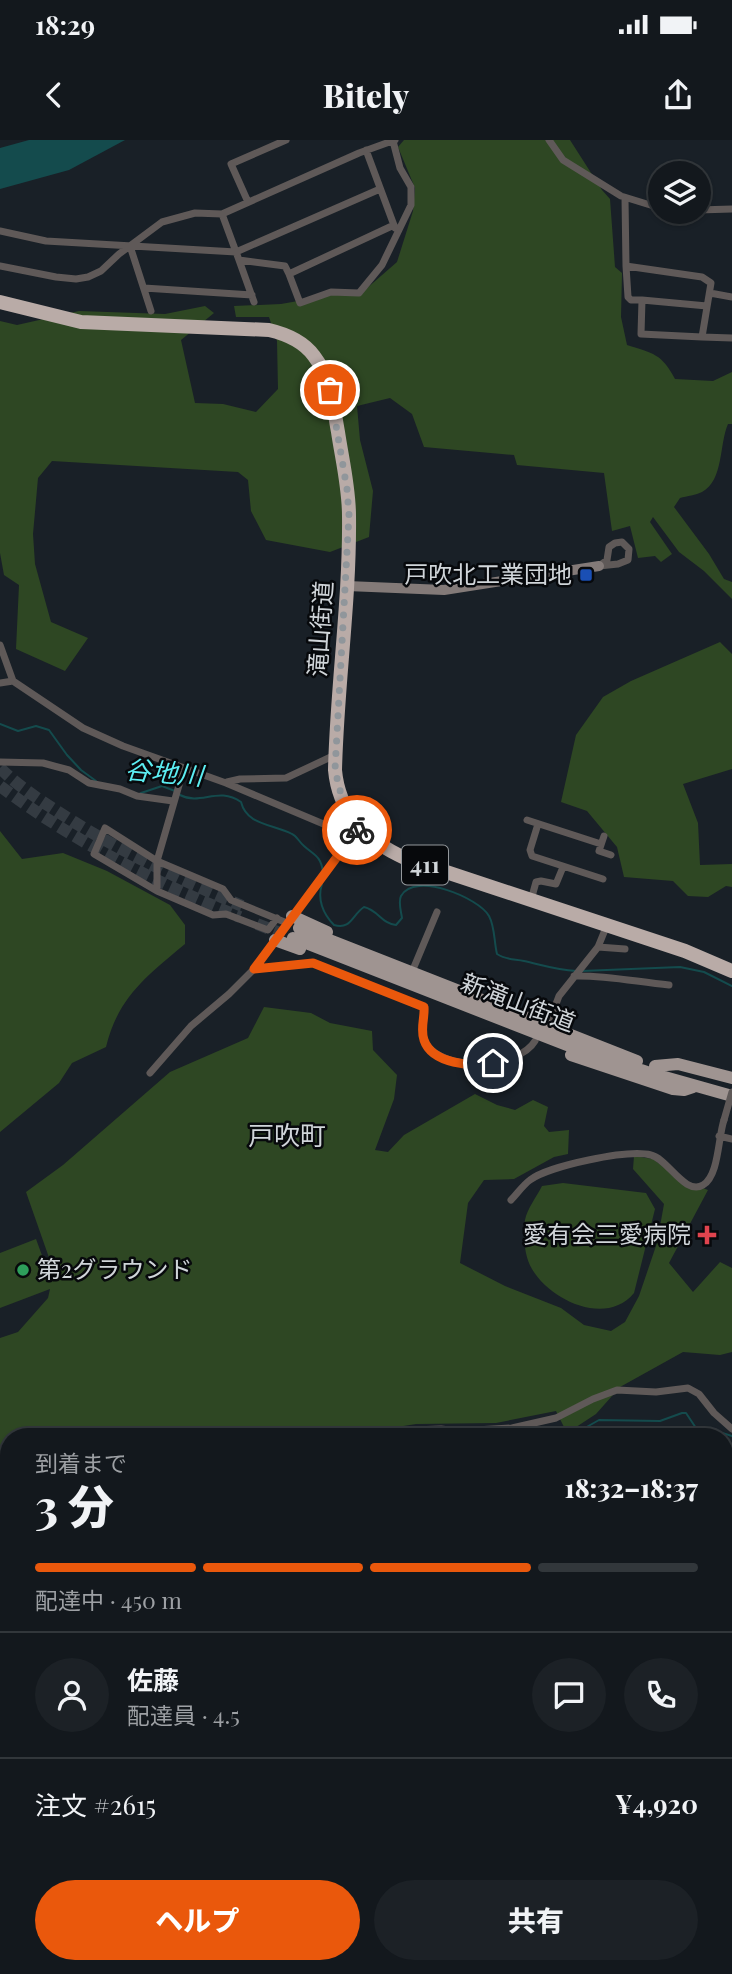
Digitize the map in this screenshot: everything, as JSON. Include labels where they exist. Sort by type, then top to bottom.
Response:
[{"type":"highway","name":"滝山街道","points":[[0,302],[81,322],[262,329],[283,334],[305,347],[322,369],[330,390],[349,515],[335,770],[339,792],[356,832],[407,859],[685,951],[732,971]]},
{"type":"main road","points":[[293,926],[414,967],[550,1020],[585,1034],[602,1048]]},
{"type":"main road","name":"新滝山街道","points":[[293,926],[602,1048],[732,1092]]},
{"type":"main road","name":"新滝山街道","points":[[293,926],[576,1049],[697,1086],[732,1092]]},
{"type":"main road","points":[[275,940],[425,1002],[589,1062],[673,1089],[684,1090],[697,1086]]},
{"type":"main road","points":[[655,1066],[674,1063],[732,1078]]},
{"type":"street","points":[[248,202],[231,164],[286,140]]},
{"type":"street","points":[[549,140],[563,160],[625,198],[648,205]]},
{"type":"street","points":[[0,231],[46,241],[130,246],[238,256],[285,266],[300,303],[331,292],[359,293],[382,265],[411,205],[411,187],[400,168],[394,141],[366,150],[222,214],[184,215],[162,222],[130,246],[101,271],[88,277],[76,279],[41,275],[0,266]]},
{"type":"street","points":[[366,150],[397,234]]},
{"type":"street","points":[[238,256],[380,189]]},
{"type":"street","points":[[625,198],[628,297],[631,300],[707,306]]},
{"type":"street","points":[[711,210],[732,209]]},
{"type":"street","points":[[144,288],[253,298],[222,214]]},
{"type":"street","points":[[289,275],[394,225]]},
{"type":"street","points":[[130,246],[150,311]]},
{"type":"street","points":[[626,266],[702,277],[711,283],[702,337]]},
{"type":"street","points":[[710,292],[732,297]]},
{"type":"street","points":[[642,300],[641,334],[732,338]]},
{"type":"street","points":[[346,586],[444,590],[625,562],[630,554],[627,546],[619,542],[612,544],[607,560],[599,566]]},
{"type":"street","points":[[0,645],[12,677]]},
{"type":"street","points":[[0,668],[83,729],[356,832],[321,879],[293,926],[275,940],[254,969],[229,994],[191,1026],[150,1073]]},
{"type":"street","points":[[0,683],[12,677]]},
{"type":"street","points":[[226,783],[240,779],[286,778],[336,754]]},
{"type":"street","points":[[0,762],[43,763],[69,770],[89,783],[120,789],[137,796],[173,801]]},
{"type":"street","points":[[157,891],[157,861],[184,768]]},
{"type":"street","points":[[527,820],[602,840],[599,851],[611,855]]},
{"type":"street","points":[[538,824],[530,855],[603,879]]},
{"type":"street","points":[[277,918],[268,930],[226,914],[213,915],[157,891],[94,854],[104,828],[157,861],[223,890],[231,900],[277,918],[293,926]]},
{"type":"street","points":[[531,901],[537,882],[556,884],[563,867]]},
{"type":"street","points":[[414,967],[437,912]]},
{"type":"street","points":[[550,1020],[559,996],[598,947],[607,925]]},
{"type":"street","points":[[598,947],[625,949]]},
{"type":"street","points":[[254,969],[313,963],[425,1002],[422,1030],[425,1042],[432,1051],[452,1062],[493,1063],[531,1049],[535,1041]]},
{"type":"street","points":[[575,975],[606,976],[633,982],[669,985]]},
{"type":"street","points":[[512,1200],[530,1180],[551,1170],[634,1153],[652,1155],[669,1165],[683,1183],[698,1187],[713,1176],[719,1136],[732,1092]]},
{"type":"street","points":[[719,1136],[732,1139]]},
{"type":"street","points":[[506,1428],[522,1427],[556,1418],[617,1390],[656,1392],[688,1388],[699,1394],[731,1428]]},
{"type":"shaded area","points":[[29,140],[125,140],[69,170],[0,189],[0,148]]},
{"type":"shaded area","points":[[404,140],[570,140],[610,199],[615,267],[622,273],[621,317],[627,345],[661,359],[675,379],[713,381],[732,372],[732,424],[728,424],[725,432],[718,470],[709,486],[702,492],[680,498],[674,507],[724,579],[732,582],[732,599],[704,571],[679,552],[653,517],[650,522],[672,554],[661,562],[655,556],[638,558],[630,526],[612,531],[604,473],[517,465],[514,455],[424,447],[412,414],[390,398],[357,406],[360,440],[373,491],[369,537],[330,552],[266,540],[251,511],[248,480],[238,472],[52,461],[38,478],[33,534],[35,564],[51,622],[88,638],[65,671],[16,649],[19,585],[4,575],[0,553],[0,321],[17,325],[79,311],[165,314],[205,306],[214,313],[181,340],[195,403],[223,404],[256,412],[278,389],[277,341],[269,317],[236,317],[234,306],[281,304],[366,289],[397,262],[413,211],[415,188],[398,147]]},
{"type":"shaded area","points":[[720,642],[732,654],[732,769],[683,784],[698,823],[700,865],[732,864],[732,887],[726,886],[708,897],[688,896],[673,881],[624,877],[617,847],[587,811],[561,802],[576,735],[603,697],[631,681]]},
{"type":"shaded area","points":[[0,831],[22,859],[63,853],[107,871],[170,905],[185,925],[185,944],[146,977],[126,1001],[111,1030],[106,1047],[72,1063],[59,1083],[0,1132]]},
{"type":"shaded area","points":[[264,1007],[311,1013],[330,1023],[372,1031],[373,1050],[397,1075],[394,1099],[375,1150],[388,1152],[404,1135],[475,1094],[515,1110],[533,1100],[548,1107],[544,1126],[549,1132],[569,1130],[568,1154],[554,1157],[514,1179],[484,1180],[468,1203],[460,1263],[505,1286],[561,1308],[584,1325],[611,1331],[625,1322],[639,1296],[657,1243],[664,1204],[633,1169],[634,1156],[653,1159],[678,1178],[708,1190],[669,1263],[693,1292],[720,1262],[732,1268],[732,1352],[720,1355],[683,1352],[620,1387],[596,1414],[575,1428],[564,1428],[556,1411],[496,1423],[416,1424],[391,1428],[0,1428],[0,1338],[18,1332],[48,1298],[50,1289],[0,1308],[0,1253],[36,1239],[51,1280],[53,1269],[26,1192],[63,1165],[170,1072],[248,1038]]},
{"type":"shaded area","points":[[563,1183],[646,1193],[655,1209],[634,1293],[622,1303],[609,1308],[594,1309],[579,1305],[552,1291],[529,1264],[524,1239],[528,1211],[542,1186]]},
{"type":"waterway","name":"谷地川","points":[[0,724],[18,731],[36,726],[49,730],[67,755],[96,781]]},
{"type":"waterway","name":"谷地川","points":[[141,793],[162,786],[175,791]]},
{"type":"waterway","name":"谷地川","points":[[180,795],[188,798],[225,796],[241,802],[244,810],[255,820],[295,836],[319,859],[323,872]]},
{"type":"waterway","name":"谷地川","points":[[322,884],[322,906],[334,925],[348,924],[364,907],[396,925],[402,918],[401,896],[408,889],[432,887],[460,895],[483,909],[491,920],[497,954],[576,971]]},
{"type":"waterway","name":"谷地川","points":[[582,971],[680,967],[704,972],[732,986]]},
{"type":"waterway","points":[[585,1428],[599,1420],[660,1421],[682,1413],[686,1413],[696,1428]]},
{"type":"tunnel","points":[[0,768],[36,797],[94,834],[156,867],[242,906]]},
{"type":"tunnel","points":[[0,786],[86,843],[177,890],[240,917]]},
{"type":"tunnel","points":[[257,924],[293,938]]},
{"type":"way so far","points":[[330,390],[349,515],[335,770],[342,798],[359,828],[357,830]]},
{"type":"place","name":"戸吹北工業団地","points":[[586,575]]},
{"type":"place","name":"愛有会三愛病院","points":[[707,1235]]},
{"type":"place","name":"第2グラウンド","points":[[23,1270]]},
{"type":"district","name":"戸吹町","points":[[287,1136]]},
{"type":"route","points":[[357,830],[254,969],[313,963],[424,1007],[424,1040],[432,1051],[442,1057],[452,1062],[493,1063]]}]
